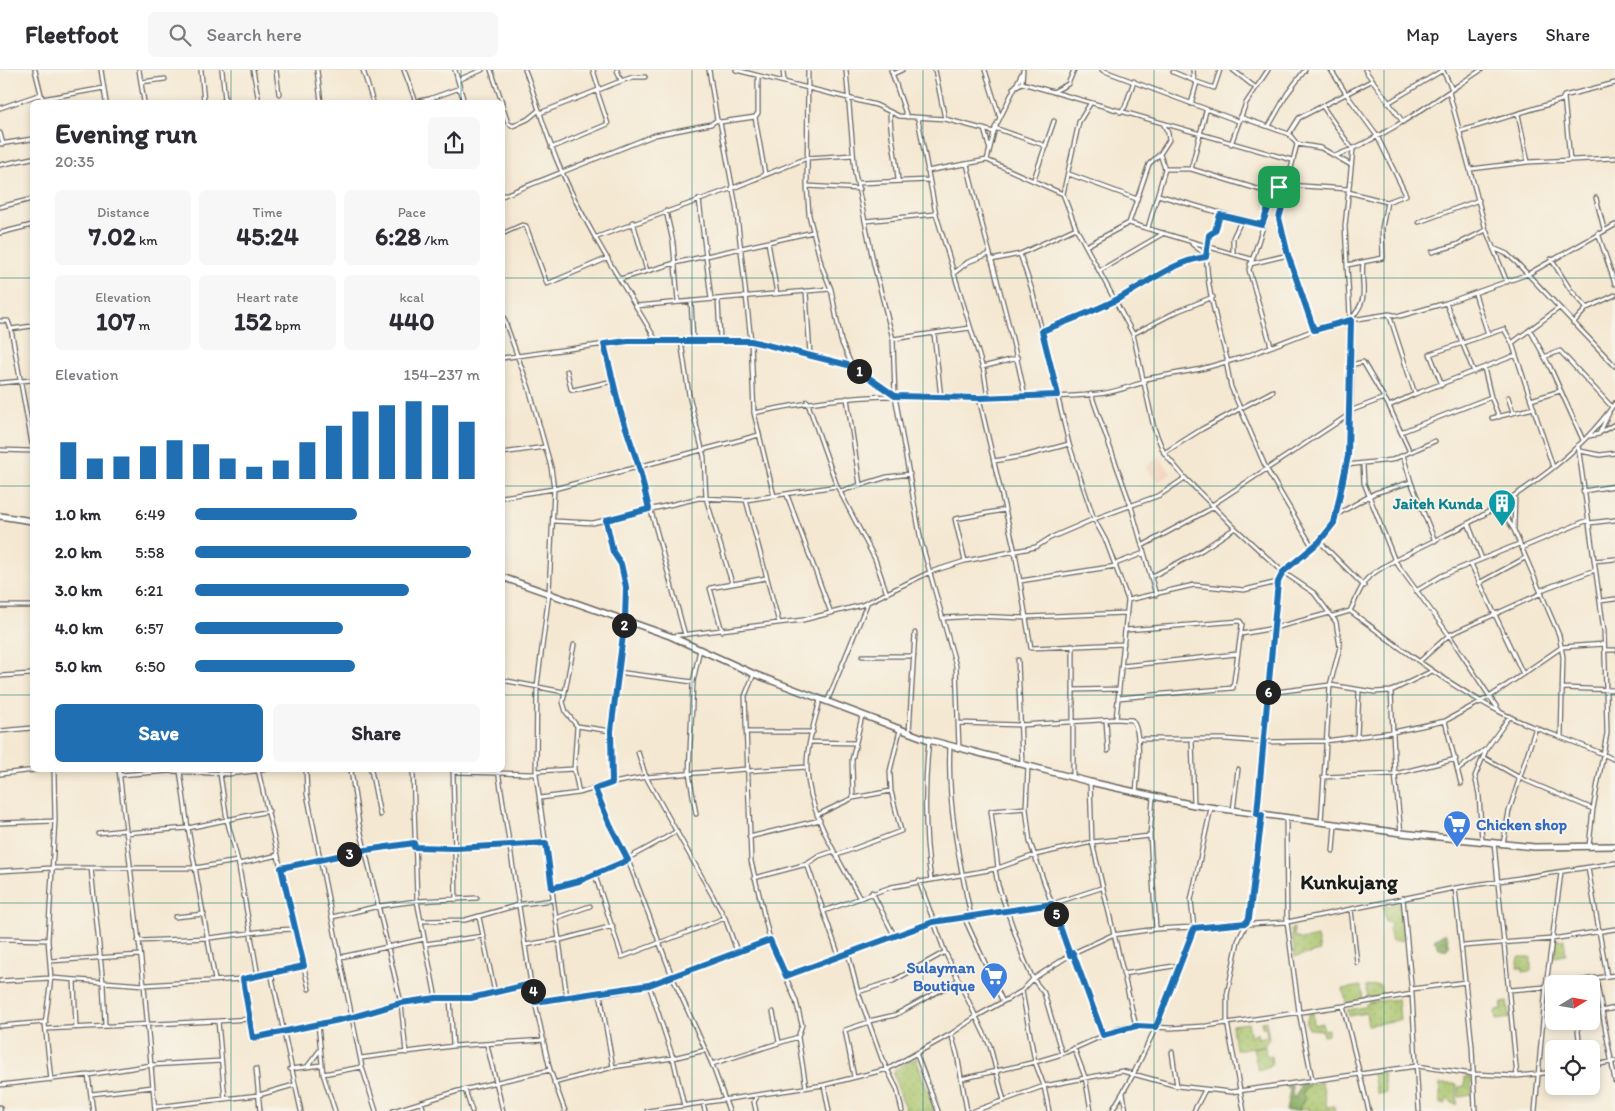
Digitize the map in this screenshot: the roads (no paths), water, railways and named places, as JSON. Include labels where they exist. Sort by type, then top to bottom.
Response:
[{"type":"street","points":[[35,70],[42,100]]},
{"type":"street","points":[[101,70],[106,100]]},
{"type":"street","points":[[139,70],[144,100]]},
{"type":"street","points":[[201,70],[204,100]]},
{"type":"street","points":[[222,70],[224,100]]},
{"type":"street","points":[[253,70],[259,100]]},
{"type":"street","points":[[276,70],[279,94]]},
{"type":"street","points":[[317,70],[321,100]]},
{"type":"street","points":[[363,70],[372,100]]},
{"type":"street","points":[[404,70],[414,100]]},
{"type":"street","points":[[454,70],[463,100]]},
{"type":"street","points":[[458,80],[482,70]]},
{"type":"street","points":[[491,70],[501,100]]},
{"type":"street","points":[[525,70],[551,148],[562,172],[608,258],[656,340]]},
{"type":"street","points":[[551,148],[608,124],[593,70]]},
{"type":"street","points":[[617,70],[621,81]]},
{"type":"street","points":[[709,70],[733,188],[741,248],[751,341],[754,413],[774,496]]},
{"type":"street","points":[[736,70],[876,105],[890,113],[907,117],[945,119],[994,130],[1046,146]]},
{"type":"street","points":[[783,70],[784,82]]},
{"type":"street","points":[[808,70],[807,186],[813,232],[822,267],[831,288],[841,342],[852,366]]},
{"type":"street","points":[[846,70],[853,155],[865,221],[893,339],[895,396],[922,541],[956,666],[959,748]]},
{"type":"street","points":[[892,70],[907,117]]},
{"type":"street","points":[[893,75],[902,70]]},
{"type":"street","points":[[935,70],[945,119]]},
{"type":"street","points":[[985,70],[1000,118]]},
{"type":"street","points":[[1052,92],[1068,84],[1074,70]]},
{"type":"street","points":[[1102,70],[1238,122]]},
{"type":"street","points":[[1191,104],[1195,81],[1193,70]]},
{"type":"street","points":[[1173,72],[1214,88],[1220,70]]},
{"type":"street","points":[[1235,70],[1256,88]]},
{"type":"street","points":[[1231,144],[1246,103],[1268,70]]},
{"type":"street","points":[[1269,126],[1287,94],[1305,70]]},
{"type":"street","points":[[1271,346],[1249,270],[1262,225],[1274,194],[1279,187],[1288,185],[1348,191],[1386,202],[1406,195],[1377,136],[1347,95],[1332,70]]},
{"type":"street","points":[[1372,70],[1366,71],[1403,122]]},
{"type":"street","points":[[1388,103],[1443,70],[1451,91],[1486,230],[1507,282]]},
{"type":"street","points":[[1335,156],[1353,150],[1403,122],[1481,70]]},
{"type":"street","points":[[1022,71],[1022,83]]},
{"type":"street","points":[[986,160],[994,130],[1022,71]]},
{"type":"street","points":[[758,76],[758,113],[755,117],[765,174]]},
{"type":"street","points":[[505,114],[508,123],[513,126],[540,111],[633,77],[645,77]]},
{"type":"street","points":[[141,82],[165,79]]},
{"type":"street","points":[[1288,134],[1299,118],[1373,80]]},
{"type":"street","points":[[1120,112],[1125,107],[1134,81]]},
{"type":"street","points":[[1013,88],[1022,83],[1090,104],[1292,160]]},
{"type":"street","points":[[1460,131],[1562,100],[1564,96],[1615,83]]},
{"type":"street","points":[[47,100],[104,88]]},
{"type":"street","points":[[431,100],[460,88]]},
{"type":"street","points":[[0,108],[41,94]]},
{"type":"street","points":[[1564,96],[1570,160]]},
{"type":"street","points":[[1090,104],[1079,122],[1069,174],[1063,194],[1076,228],[1133,334],[1154,428],[1164,453],[1185,478],[1235,528],[1283,572],[1314,593],[1332,614],[1340,637],[1340,647],[1330,685],[1321,822]]},
{"type":"street","points":[[1125,107],[1127,114]]},
{"type":"street","points":[[1244,1111],[1228,1022],[1227,996],[1238,941],[1249,918],[1260,815],[1263,742],[1278,582],[1283,572],[1319,542],[1334,523],[1346,466],[1350,413],[1351,320],[1345,226],[1353,150],[1322,107]]},
{"type":"street","points":[[1191,169],[1206,111]]},
{"type":"street","points":[[890,113],[890,130],[897,155],[898,181]]},
{"type":"street","points":[[1518,114],[1528,162]]},
{"type":"street","points":[[505,195],[655,135],[718,121],[755,117]]},
{"type":"street","points":[[1240,117],[1288,134],[1297,144],[1321,148],[1351,164]]},
{"type":"street","points":[[918,118],[936,214],[982,367],[988,398]]},
{"type":"street","points":[[1034,179],[1054,121]]},
{"type":"street","points":[[1129,223],[1150,164],[1160,154],[1169,140],[1164,124]]},
{"type":"street","points":[[984,128],[989,148]]},
{"type":"street","points":[[0,133],[1,144],[30,139]]},
{"type":"street","points":[[1297,144],[1279,218],[1288,255],[1314,330]]},
{"type":"street","points":[[1148,228],[1165,170],[1160,154]]},
{"type":"street","points":[[597,237],[633,222],[733,188],[807,158],[853,155]]},
{"type":"street","points":[[0,164],[30,158]]},
{"type":"street","points":[[1471,169],[1528,162],[1615,158]]},
{"type":"street","points":[[927,172],[986,160],[1034,179],[1063,194]]},
{"type":"street","points":[[968,164],[989,254],[1018,358],[1025,397]]},
{"type":"street","points":[[1165,170],[1191,169],[1274,194]]},
{"type":"street","points":[[1069,174],[1137,199]]},
{"type":"street","points":[[859,183],[929,180]]},
{"type":"street","points":[[807,186],[860,189]]},
{"type":"street","points":[[1158,196],[1200,206],[1220,215],[1234,217],[1241,221],[1262,225]]},
{"type":"street","points":[[1596,198],[1604,230]]},
{"type":"street","points":[[699,199],[708,256],[712,299]]},
{"type":"street","points":[[0,208],[30,200]]},
{"type":"street","points":[[1419,222],[1479,200]]},
{"type":"street","points":[[1348,265],[1383,258],[1382,228],[1386,202]]},
{"type":"street","points":[[666,211],[675,263],[678,302]]},
{"type":"street","points":[[865,221],[936,214]]},
{"type":"street","points":[[1220,215],[1215,231],[1209,235],[1206,255],[1212,297],[1231,387],[1242,408],[1266,468],[1312,548]]},
{"type":"street","points":[[1233,254],[1233,238],[1241,221]]},
{"type":"street","points":[[633,222],[647,271]]},
{"type":"street","points":[[1086,246],[1129,223],[1251,259]]},
{"type":"street","points":[[1392,322],[1400,316],[1475,294],[1528,274],[1551,259],[1615,224]]},
{"type":"street","points":[[505,233],[522,225],[526,226],[547,284],[608,258]]},
{"type":"street","points":[[0,233],[30,226]]},
{"type":"street","points":[[991,260],[1020,254],[1076,228]]},
{"type":"street","points":[[1432,252],[1456,245],[1486,230]]},
{"type":"street","points":[[620,279],[675,263],[813,232]]},
{"type":"street","points":[[1099,271],[1164,233]]},
{"type":"street","points":[[1598,233],[1615,284]]},
{"type":"street","points":[[1186,240],[1206,255]]},
{"type":"street","points":[[768,242],[777,294]]},
{"type":"street","points":[[1492,248],[1507,254],[1528,274],[1615,366]]},
{"type":"street","points":[[954,273],[968,262],[989,254]]},
{"type":"street","points":[[1020,254],[1032,290],[1069,444],[1094,519],[1116,565],[1128,600],[1116,720]]},
{"type":"street","points":[[1042,331],[1115,301],[1180,264],[1206,255]]},
{"type":"street","points":[[1250,264],[1288,255]]},
{"type":"street","points":[[1551,259],[1570,289],[1587,308]]},
{"type":"street","points":[[1351,320],[1360,308],[1364,298],[1363,262]]},
{"type":"street","points":[[636,306],[806,292],[831,288]]},
{"type":"street","points":[[806,292],[810,355]]},
{"type":"street","points":[[1475,294],[1488,334]]},
{"type":"street","points":[[1573,323],[1587,308],[1615,295]]},
{"type":"street","points":[[1133,334],[1178,311],[1212,297]]},
{"type":"street","points":[[718,300],[720,339]]},
{"type":"street","points":[[691,301],[693,340]]},
{"type":"street","points":[[1446,303],[1474,372]]},
{"type":"street","points":[[1512,343],[1559,308]]},
{"type":"street","points":[[1389,314],[1415,394]]},
{"type":"street","points":[[754,413],[807,401],[847,398],[895,396],[988,398],[1091,394],[1227,362],[1314,330],[1351,320],[1389,314],[1400,316]]},
{"type":"street","points":[[0,321],[8,321],[11,329],[30,433]]},
{"type":"street","points":[[505,321],[518,355],[545,447],[554,489],[554,521],[549,593],[538,686],[536,773],[567,998]]},
{"type":"street","points":[[11,329],[30,326]]},
{"type":"street","points":[[893,339],[970,328]]},
{"type":"street","points":[[1442,385],[1430,354],[1504,329],[1512,343],[1553,467]]},
{"type":"street","points":[[1530,330],[1583,440]]},
{"type":"street","points":[[934,334],[941,398]]},
{"type":"street","points":[[505,357],[604,344],[656,340],[720,339],[751,341],[852,366],[895,396]]},
{"type":"street","points":[[681,341],[689,395],[702,449],[706,498],[732,583]]},
{"type":"street","points":[[604,344],[620,410],[639,467],[685,635]]},
{"type":"street","points":[[1544,357],[1560,351],[1611,408]]},
{"type":"street","points":[[1388,406],[1516,355]]},
{"type":"street","points":[[982,367],[1018,358]]},
{"type":"street","points":[[1351,365],[1363,362],[1384,398],[1410,452]]},
{"type":"street","points":[[1484,368],[1491,397],[1499,416]]},
{"type":"street","points":[[567,371],[571,390],[613,380]]},
{"type":"street","points":[[0,383],[30,380]]},
{"type":"street","points":[[1164,453],[1202,429],[1273,391]]},
{"type":"street","points":[[1531,400],[1560,391]]},
{"type":"street","points":[[1091,394],[1131,506],[1156,594]]},
{"type":"street","points":[[1508,396],[1513,412]]},
{"type":"street","points":[[1401,432],[1491,397]]},
{"type":"street","points":[[847,398],[860,485]]},
{"type":"street","points":[[979,398],[1015,552],[1031,648],[1124,644]]},
{"type":"street","points":[[1142,546],[1213,506],[1266,468],[1350,413],[1384,398]]},
{"type":"street","points":[[807,401],[838,486],[849,511],[876,559],[887,594]]},
{"type":"street","points":[[1350,611],[1367,579],[1395,561],[1468,523],[1515,495],[1553,467],[1588,436],[1615,403]]},
{"type":"street","points":[[1492,418],[1534,408]]},
{"type":"street","points":[[1599,434],[1611,408]]},
{"type":"street","points":[[1588,436],[1599,434],[1615,424]]},
{"type":"street","points":[[505,497],[554,489],[759,435]]},
{"type":"street","points":[[1346,466],[1392,460],[1435,441]]},
{"type":"street","points":[[994,461],[1024,456],[1069,444]]},
{"type":"street","points":[[1578,445],[1605,650],[1607,733],[1593,809],[1589,846]]},
{"type":"street","points":[[505,453],[545,447]]},
{"type":"street","points":[[0,450],[30,450]]},
{"type":"street","points":[[1580,451],[1600,455],[1615,453]]},
{"type":"street","points":[[1403,455],[1411,482],[1435,541]]},
{"type":"street","points":[[1363,465],[1364,483],[1395,561],[1449,635],[1500,712]]},
{"type":"street","points":[[841,491],[910,474]]},
{"type":"street","points":[[670,636],[803,620],[868,603],[930,572],[964,561],[1036,547],[1050,538],[1094,519],[1160,495],[1185,478]]},
{"type":"street","points":[[1336,515],[1370,496],[1411,482]]},
{"type":"street","points":[[554,521],[586,523],[706,498],[746,500],[838,486]]},
{"type":"street","points":[[1583,491],[1615,486]]},
{"type":"street","points":[[787,495],[831,613]]},
{"type":"street","points":[[1514,530],[1515,495]]},
{"type":"street","points":[[746,500],[779,623]]},
{"type":"street","points":[[1499,505],[1514,530],[1562,647],[1561,736]]},
{"type":"street","points":[[964,561],[955,519],[1004,510]]},
{"type":"street","points":[[0,516],[30,521]]},
{"type":"street","points":[[606,520],[613,552],[623,571],[626,587],[625,619],[611,731],[612,783]]},
{"type":"street","points":[[1521,548],[1588,522],[1615,520]]},
{"type":"street","points":[[1468,523],[1482,559]]},
{"type":"street","points":[[1151,577],[1202,550],[1235,528]]},
{"type":"street","points":[[1319,542],[1364,586]]},
{"type":"street","points":[[1416,591],[1471,564],[1519,544]]},
{"type":"street","points":[[1020,581],[1116,565],[1144,553]]},
{"type":"street","points":[[1479,583],[1525,558]]},
{"type":"street","points":[[1594,561],[1615,559]]},
{"type":"street","points":[[1471,564],[1523,674]]},
{"type":"street","points":[[1420,661],[1449,635],[1541,592],[1595,570]]},
{"type":"street","points":[[505,578],[670,636],[754,674],[900,730],[950,746],[1073,778],[1153,797],[1211,808],[1401,833],[1534,847],[1615,846]]},
{"type":"street","points":[[722,631],[710,588],[766,578]]},
{"type":"street","points":[[1128,600],[1194,585],[1244,590],[1278,582]]},
{"type":"street","points":[[1600,601],[1615,599]]},
{"type":"street","points":[[827,703],[868,603]]},
{"type":"street","points":[[0,606],[30,606]]},
{"type":"street","points":[[1240,634],[1350,611],[1432,671],[1480,701],[1500,712],[1615,760]]},
{"type":"street","points":[[944,618],[976,616],[1026,618],[1127,613]]},
{"type":"street","points":[[1118,698],[1233,688],[1242,624],[1240,621],[1125,630]]},
{"type":"street","points":[[909,733],[915,634]]},
{"type":"street","points":[[1138,739],[1263,742],[1325,741],[1393,732],[1444,721],[1491,696],[1562,647],[1604,644]]},
{"type":"street","points":[[574,645],[564,692],[566,712],[578,726],[611,731]]},
{"type":"street","points":[[1073,645],[1073,778]]},
{"type":"street","points":[[696,814],[689,773],[693,682],[700,649]]},
{"type":"street","points":[[1605,650],[1615,650]]},
{"type":"street","points":[[1122,666],[1237,654]]},
{"type":"street","points":[[862,656],[914,656]]},
{"type":"street","points":[[1018,660],[1026,808],[1030,842],[1103,1035]]},
{"type":"street","points":[[1268,693],[1330,685],[1359,691],[1392,691],[1432,671]]},
{"type":"street","points":[[617,672],[693,682]]},
{"type":"street","points":[[0,676],[30,674]]},
{"type":"street","points":[[754,674],[745,696],[749,837],[754,878],[770,940],[786,976],[802,1024],[798,1037],[806,1087]]},
{"type":"street","points":[[505,680],[564,692]]},
{"type":"street","points":[[1562,688],[1615,690]]},
{"type":"street","points":[[1074,690],[1119,689]]},
{"type":"street","points":[[1357,738],[1359,691]]},
{"type":"street","points":[[1392,691],[1395,774],[1401,833]]},
{"type":"street","points":[[820,700],[807,767],[812,802],[834,851],[859,897]]},
{"type":"street","points":[[853,798],[852,760],[862,716]]},
{"type":"street","points":[[1482,841],[1479,795],[1475,776],[1487,748],[1510,716]]},
{"type":"street","points":[[1106,720],[1108,751]]},
{"type":"street","points":[[959,723],[1021,725],[1132,720],[1136,724],[1138,739],[1136,793]]},
{"type":"street","points":[[1444,721],[1459,769],[1461,784]]},
{"type":"street","points":[[578,726],[574,769],[579,793]]},
{"type":"street","points":[[1503,844],[1509,811],[1536,727]]},
{"type":"street","points":[[0,730],[30,728]]},
{"type":"street","points":[[837,855],[902,831],[891,791],[890,771],[900,730]]},
{"type":"street","points":[[746,732],[813,732]]},
{"type":"street","points":[[1192,739],[1194,805]]},
{"type":"street","points":[[929,740],[924,808],[925,842],[931,880]]},
{"type":"street","points":[[811,742],[855,743]]},
{"type":"street","points":[[950,746],[948,772],[962,876],[971,916]]},
{"type":"street","points":[[1459,769],[1487,748]]},
{"type":"street","points":[[638,752],[646,777],[725,918],[737,951]]},
{"type":"street","points":[[1483,757],[1520,778],[1593,809]]},
{"type":"street","points":[[1323,777],[1395,774],[1456,759]]},
{"type":"street","points":[[540,798],[579,793],[612,783],[646,777],[807,767]]},
{"type":"street","points":[[505,771],[536,773],[574,769]]},
{"type":"street","points":[[1232,811],[1238,769]]},
{"type":"street","points":[[0,774],[30,771]]},
{"type":"street","points":[[51,1080],[46,1022],[51,978],[48,940],[55,821],[54,772]]},
{"type":"street","points":[[119,772],[129,869],[144,985],[155,1109],[259,1095],[294,1085]]},
{"type":"street","points":[[120,775],[164,772]]},
{"type":"street","points":[[178,772],[215,980]]},
{"type":"street","points":[[192,772],[220,774],[239,772]]},
{"type":"street","points":[[259,772],[310,989]]},
{"type":"street","points":[[306,772],[307,794],[362,1067],[376,1111]]},
{"type":"street","points":[[351,772],[366,850],[401,1003],[406,1053]]},
{"type":"street","points":[[371,772],[380,815]]},
{"type":"street","points":[[413,772],[417,901],[436,998]]},
{"type":"street","points":[[453,772],[456,900]]},
{"type":"street","points":[[498,772],[531,984],[550,1070],[565,1111]]},
{"type":"street","points":[[220,774],[227,820],[239,863],[258,976]]},
{"type":"street","points":[[1090,782],[1092,842],[1101,888],[1136,1026]]},
{"type":"street","points":[[595,789],[610,825],[628,860],[659,945],[712,1064],[726,1098],[729,1111]]},
{"type":"street","points":[[817,815],[853,798],[891,791]]},
{"type":"street","points":[[1153,797],[1150,836],[1156,929]]},
{"type":"street","points":[[1026,808],[990,811],[997,869],[1007,911],[1033,979],[1044,993],[1062,1054]]},
{"type":"street","points":[[1112,1111],[1133,1075],[1156,1027],[1194,928],[1192,900],[1211,808]]},
{"type":"street","points":[[98,833],[188,828],[269,811]]},
{"type":"street","points":[[1286,818],[1287,922],[1299,1012],[1312,1080]]},
{"type":"street","points":[[749,837],[820,820]]},
{"type":"street","points":[[0,823],[55,821]]},
{"type":"street","points":[[1333,851],[1335,824]]},
{"type":"street","points":[[552,888],[596,875],[628,860],[677,831]]},
{"type":"street","points":[[824,911],[872,892],[919,881],[962,876],[997,869],[1036,855],[1092,842],[1150,836]]},
{"type":"street","points":[[1494,842],[1517,1076]]},
{"type":"street","points":[[281,868],[366,850],[414,845],[455,848],[546,843]]},
{"type":"street","points":[[754,878],[807,864],[819,856],[834,851]]},
{"type":"street","points":[[0,870],[195,868],[239,863],[278,855]]},
{"type":"street","points":[[647,1111],[824,1085],[888,1068],[952,1034],[977,1016],[1022,991],[1033,979],[1072,954],[1112,934],[1156,929],[1287,922],[1455,888],[1561,873],[1615,863]]},
{"type":"street","points":[[807,864],[839,956]]},
{"type":"street","points":[[90,868],[104,983],[105,1025]]},
{"type":"street","points":[[1588,868],[1607,976]]},
{"type":"street","points":[[1547,975],[1561,873]]},
{"type":"street","points":[[596,875],[622,957],[659,945],[725,918]]},
{"type":"street","points":[[919,881],[945,952],[990,1046],[1004,1101]]},
{"type":"street","points":[[786,976],[933,922],[1052,904],[1101,888]]},
{"type":"street","points":[[1455,888],[1463,946],[1475,1111]]},
{"type":"street","points":[[872,892],[894,935]]},
{"type":"street","points":[[332,917],[379,906],[417,901],[477,898]]},
{"type":"street","points":[[1403,898],[1412,989],[1419,1111]]},
{"type":"street","points":[[421,921],[450,921],[479,917],[518,905],[553,900]]},
{"type":"street","points":[[556,918],[590,906]]},
{"type":"street","points":[[1351,910],[1357,963]]},
{"type":"street","points":[[175,917],[204,914]]},
{"type":"street","points":[[479,917],[496,993]]},
{"type":"street","points":[[964,917],[1002,1001]]},
{"type":"street","points":[[525,945],[587,935],[613,926]]},
{"type":"street","points":[[138,941],[209,938],[296,929]]},
{"type":"street","points":[[1463,946],[1552,939],[1615,929]]},
{"type":"street","points":[[425,944],[484,936]]},
{"type":"street","points":[[0,939],[48,940]]},
{"type":"street","points":[[341,958],[424,939]]},
{"type":"street","points":[[535,1002],[649,985],[770,940]]},
{"type":"street","points":[[858,992],[893,980],[945,952]]},
{"type":"street","points":[[848,953],[858,992],[897,1089],[902,1111]]},
{"type":"street","points":[[50,962],[140,955]]},
{"type":"street","points":[[1123,974],[1180,965]]},
{"type":"street","points":[[0,981],[51,978],[144,985],[243,979],[304,966]]},
{"type":"street","points":[[271,973],[290,1069],[301,1111]]},
{"type":"street","points":[[1600,977],[1615,975]]},
{"type":"street","points":[[243,979],[254,1038],[353,1017],[401,1003],[436,998],[471,998],[531,984]]},
{"type":"street","points":[[74,980],[76,1028]]},
{"type":"street","points":[[854,1077],[845,1030],[895,1014],[958,980]]},
{"type":"street","points":[[1412,989],[1466,982]]},
{"type":"street","points":[[649,985],[673,1058],[684,1106]]},
{"type":"street","points":[[1509,990],[1545,986]]},
{"type":"street","points":[[1022,991],[1035,1062],[1044,1086],[1049,1111]]},
{"type":"street","points":[[600,993],[613,1067]]},
{"type":"street","points":[[961,1078],[1035,1062],[1062,1054],[1103,1035],[1136,1026],[1206,1026],[1412,994]]},
{"type":"street","points":[[450,998],[453,1046]]},
{"type":"street","points":[[1535,1111],[1545,999]]},
{"type":"street","points":[[1600,1004],[1613,1062],[1615,1081]]},
{"type":"street","points":[[1344,1006],[1369,1111]]},
{"type":"street","points":[[1601,1011],[1615,1008]]},
{"type":"street","points":[[773,1012],[779,1042]]},
{"type":"street","points":[[46,1029],[250,1019]]},
{"type":"street","points":[[218,1021],[225,1099]]},
{"type":"street","points":[[0,1026],[46,1022]]},
{"type":"street","points":[[318,1024],[323,1074],[335,1111]]},
{"type":"street","points":[[952,1034],[966,1111]]},
{"type":"street","points":[[712,1064],[798,1037]]},
{"type":"street","points":[[361,1058],[453,1046],[544,1040]]},
{"type":"street","points":[[487,1045],[503,1111]]},
{"type":"street","points":[[1074,1048],[1085,1077],[1091,1111]]},
{"type":"street","points":[[306,1067],[321,1050]]},
{"type":"street","points":[[554,1083],[613,1067],[673,1058],[706,1050]]},
{"type":"street","points":[[1172,1052],[1177,1086]]},
{"type":"street","points":[[916,1053],[938,1111]]},
{"type":"street","points":[[0,1085],[51,1080],[151,1065],[221,1061]]},
{"type":"street","points":[[1600,1064],[1613,1062]]},
{"type":"street","points":[[290,1069],[322,1065]]},
{"type":"street","points":[[974,1111],[1044,1086],[1122,1071],[1177,1086],[1205,1090],[1240,1090],[1417,1066],[1473,1074],[1517,1076],[1545,1073]]},
{"type":"street","points":[[323,1074],[362,1067]]},
{"type":"street","points":[[256,1069],[260,1111]]},
{"type":"street","points":[[393,1111],[465,1090],[550,1070]]},
{"type":"street","points":[[88,1075],[94,1111]]},
{"type":"street","points":[[824,1085],[829,1111]]},
{"type":"street","points":[[91,1094],[153,1087]]},
{"type":"street","points":[[465,1090],[472,1111]]},
{"type":"street","points":[[1194,1111],[1205,1090]]},
{"type":"street","points":[[1123,1092],[1126,1111]]},
{"type":"street","points":[[756,1111],[754,1102],[758,1094]]},
{"type":"street","points":[[421,1102],[424,1111]]},
{"type":"street","points":[[703,1104],[705,1111]]},
{"type":"place","name":"Jaiteh Kunda","points":[[1502,527]]},
{"type":"place","name":"Chicken shop","points":[[1457,848]]},
{"type":"place","name":"Sulayman Boutique","points":[[994,1000]]},
{"type":"district","name":"Kunkujang","points":[[1349,882]]}]
